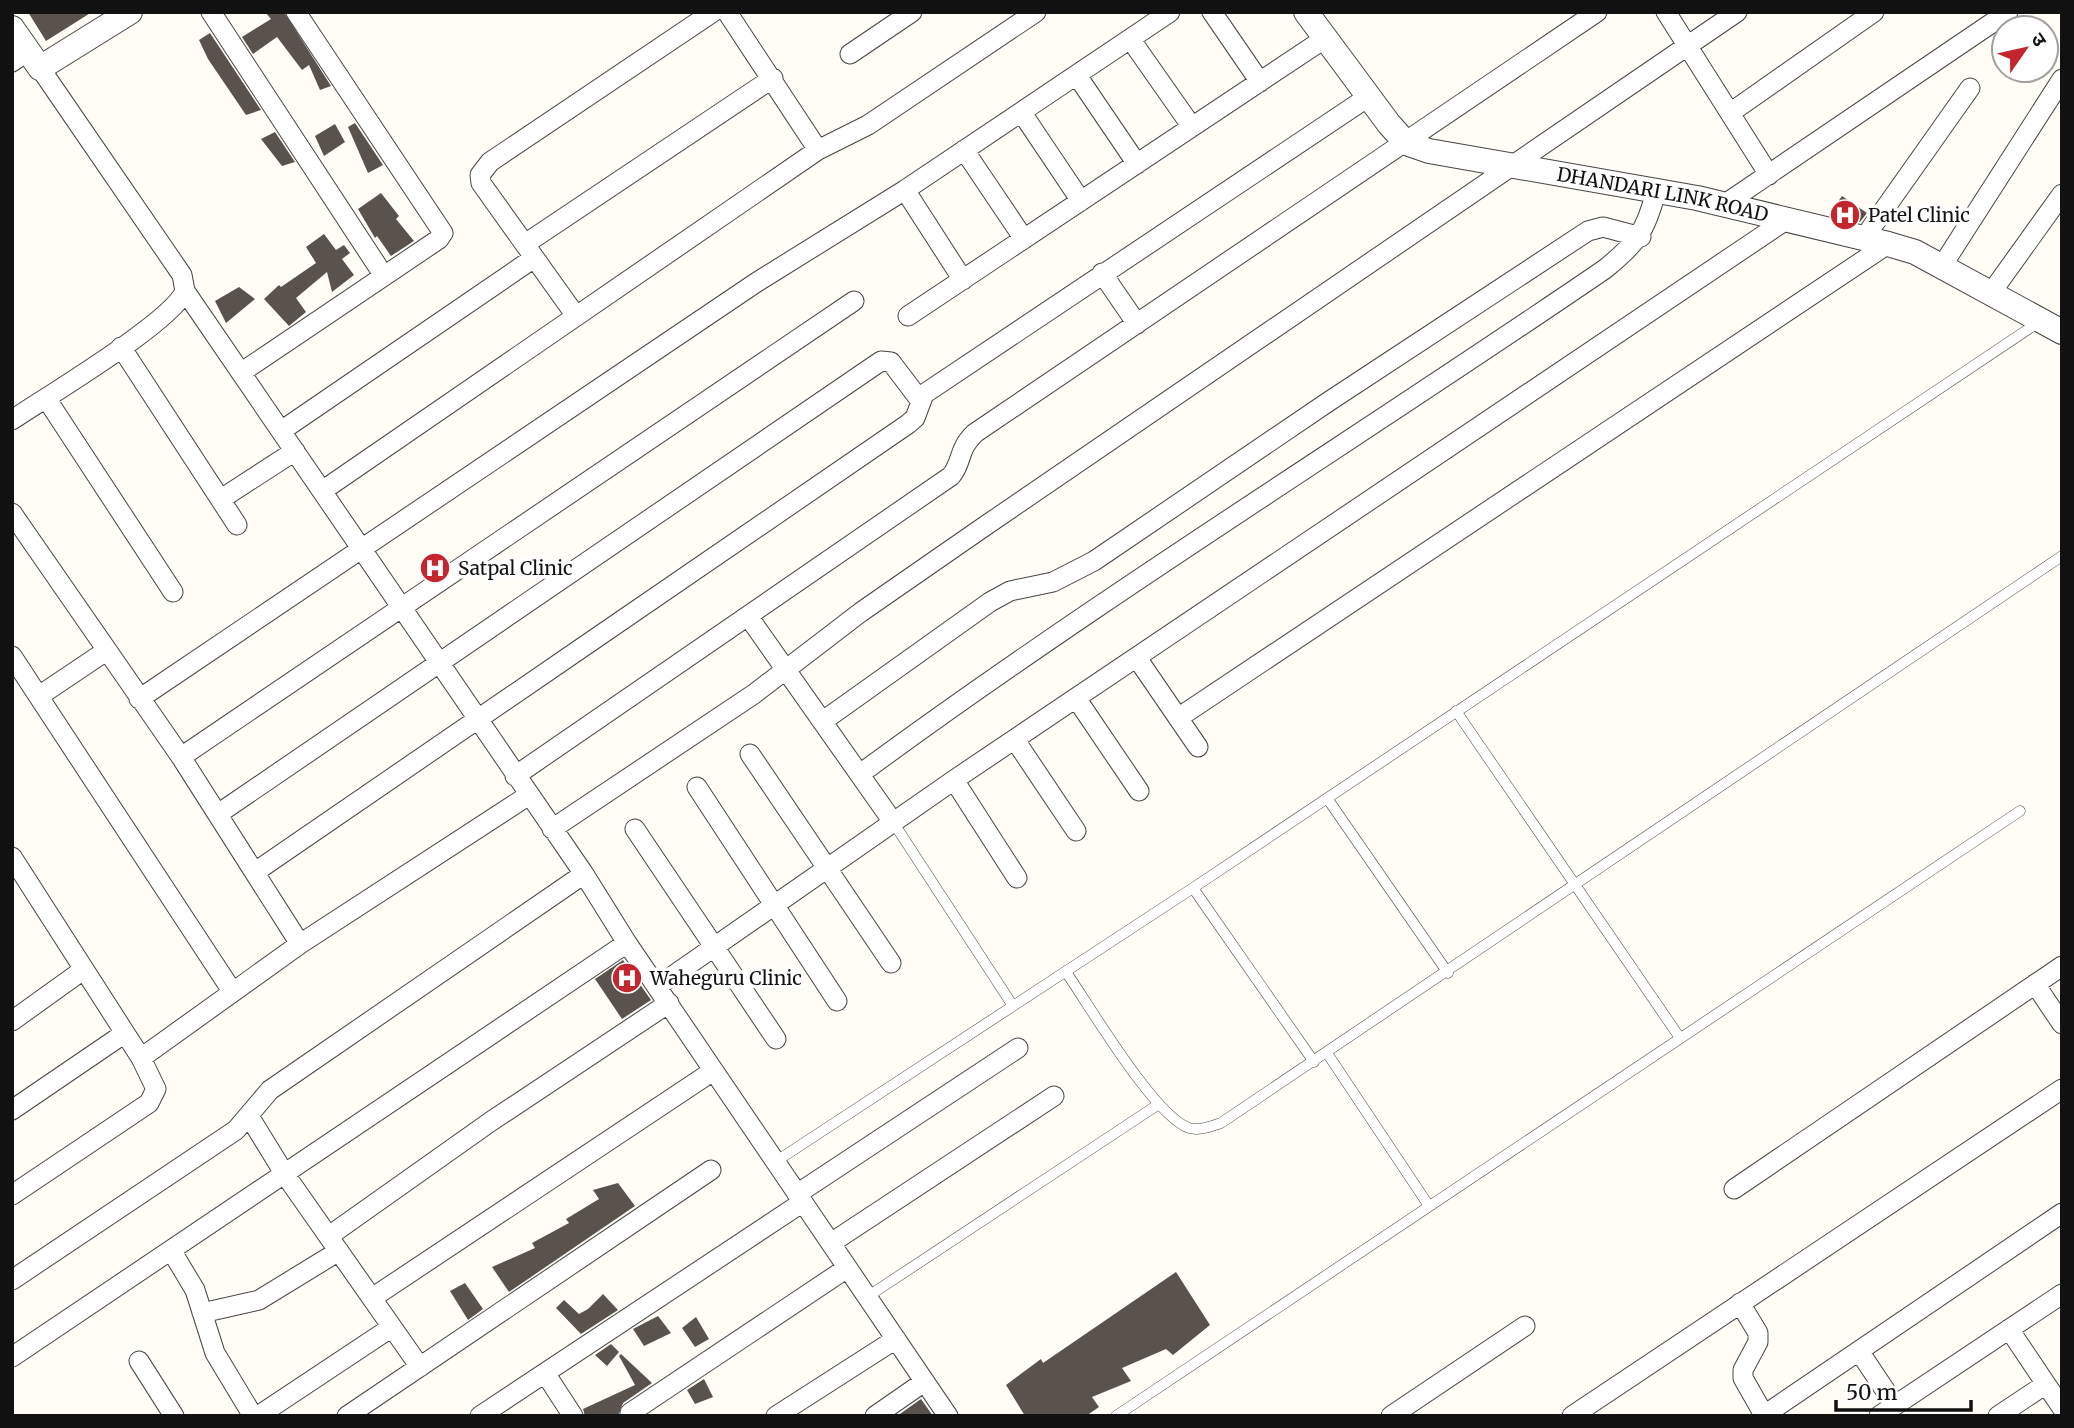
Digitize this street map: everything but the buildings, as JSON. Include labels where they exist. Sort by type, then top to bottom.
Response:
[{"type":"street","points":[[27,60],[130,12]]},
{"type":"street","points":[[211,12],[384,276]]},
{"type":"street","points":[[243,372],[439,239],[443,233],[296,12]]},
{"type":"street","points":[[576,316],[481,183],[483,168],[713,12]]},
{"type":"street","points":[[727,12],[818,150]]},
{"type":"street","points":[[850,54],[912,12]]},
{"type":"street","points":[[322,491],[818,150],[877,119],[1036,12]]},
{"type":"street","points":[[139,699],[757,282],[905,190],[1170,12]]},
{"type":"street","points":[[1212,12],[1259,82]]},
{"type":"street","points":[[1306,12],[1368,97],[1406,143]]},
{"type":"street","points":[[515,776],[951,476],[956,470],[963,445],[975,433],[1597,12]]},
{"type":"street","points":[[1667,12],[1769,175]]},
{"type":"street","points":[[552,829],[785,671],[861,612],[985,526],[1514,167],[1737,12]]},
{"type":"street","points":[[1730,113],[1874,12]]},
{"type":"street","points":[[1725,204],[2008,12]]},
{"type":"street","points":[[12,28],[27,60],[182,275],[184,291],[243,372],[437,662],[584,874],[627,943],[948,1416]]},
{"type":"street","points":[[908,316],[1324,38]]},
{"type":"street","points":[[1131,40],[1192,127]]},
{"type":"street","points":[[1077,76],[1137,164]]},
{"type":"street","points":[[281,431],[773,78]]},
{"type":"street","points":[[1942,266],[2062,79]]},
{"type":"street","points":[[1178,718],[1876,241],[1970,88]]},
{"type":"street","points":[[255,872],[478,722],[656,594],[908,424],[915,418],[919,399],[1368,97]]},
{"type":"street","points":[[1022,113],[1081,201]]},
{"type":"street","name":"DHANDARI LINK ROAD","points":[[1406,143],[1429,151],[1725,204],[1876,241],[1915,252],[2055,324]]},
{"type":"street","points":[[964,150],[1024,239]]},
{"type":"street","points":[[905,190],[963,280]]},
{"type":"street","points":[[860,774],[1161,565],[1594,277],[1640,237],[1649,220],[1656,191]]},
{"type":"street","points":[[1991,293],[2062,194]]},
{"type":"street","points":[[658,986],[954,780],[1790,218]]},
{"type":"street","points":[[823,721],[990,602],[1010,591],[1053,582],[1094,561],[1328,402],[1588,231],[1603,227],[1640,237]]},
{"type":"street","points":[[1102,274],[1136,324]]},
{"type":"street","points":[[12,420],[121,347],[172,308],[184,291]]},
{"type":"street","points":[[181,757],[854,301]]},
{"type":"street","points":[[121,347],[237,525]]},
{"type":"street","points":[[218,814],[881,361],[891,362],[919,399]]},
{"type":"street","points":[[46,398],[173,592]]},
{"type":"street","points":[[221,499],[295,451]]},
{"type":"street","points":[[12,513],[181,757],[300,944]]},
{"type":"street","points":[[748,616],[893,822]]},
{"type":"street","points":[[39,696],[106,651]]},
{"type":"street","points":[[12,656],[232,991]]},
{"type":"street","points":[[1137,658],[1198,747]]},
{"type":"street","points":[[1076,698],[1139,791]]},
{"type":"street","points":[[1015,740],[1076,831]]},
{"type":"street","points":[[750,754],[891,963]]},
{"type":"street","points":[[954,780],[1017,878]]},
{"type":"street","points":[[697,787],[837,1001]]},
{"type":"street","points":[[141,1058],[300,944],[529,795]]},
{"type":"street","points":[[635,829],[776,1039]]},
{"type":"street","points":[[12,856],[141,1058],[156,1090],[149,1103],[16,1186]]},
{"type":"street","points":[[12,1280],[236,1130],[259,1099],[270,1090],[584,874]]},
{"type":"street","points":[[14,1352],[171,1250],[627,943]]},
{"type":"street","points":[[1734,1189],[2062,966]]},
{"type":"street","points":[[12,1021],[83,970]]},
{"type":"street","points":[[2035,984],[2062,1024]]},
{"type":"street","points":[[202,1313],[259,1300],[490,1122],[669,1003]]},
{"type":"street","points":[[12,1110],[125,1033]]},
{"type":"street","points":[[480,1416],[1018,1048]]},
{"type":"street","points":[[372,1298],[713,1071]]},
{"type":"street","points":[[1572,1416],[2062,1089]]},
{"type":"street","points":[[831,1243],[1054,1096]]},
{"type":"street","points":[[249,1116],[284,1173],[420,1367]]},
{"type":"street","points":[[347,1416],[711,1170]]},
{"type":"street","points":[[1740,1303],[1758,1333],[1758,1342],[1743,1370],[1743,1378],[1763,1415],[2062,1213]]},
{"type":"street","points":[[171,1250],[191,1281],[215,1353],[255,1416],[392,1327]]},
{"type":"street","points":[[630,1413],[848,1268]]},
{"type":"street","points":[[1859,1351],[1887,1410],[2062,1294]]},
{"type":"street","points":[[1391,1416],[1525,1326]]},
{"type":"street","points":[[1998,1416],[2055,1393],[2009,1329]]},
{"type":"street","points":[[776,1416],[896,1339]]},
{"type":"street","points":[[139,1361],[174,1416]]},
{"type":"street","points":[[545,1373],[573,1416]]},
{"type":"street","points":[[875,1416],[924,1382]]},
{"type":"lane","points":[[775,1162],[1194,888],[1456,711],[2055,324]]},
{"type":"lane","points":[[1066,972],[1159,1104],[1188,1128],[1202,1129],[1221,1123],[1448,973],[2062,556]]},
{"type":"lane","points":[[1456,711],[1680,1038]]},
{"type":"lane","points":[[1326,798],[1448,973]]},
{"type":"lane","points":[[1116,1416],[2020,811]]},
{"type":"lane","points":[[893,822],[1013,1006]]},
{"type":"lane","points":[[1194,888],[1314,1062]]},
{"type":"lane","points":[[1327,1053],[1429,1206]]},
{"type":"lane","points":[[867,1297],[1159,1104]]},
{"type":"place","name":"Patel Clinic","points":[[1845,215]]},
{"type":"place","name":"Satpal Clinic","points":[[435,568]]},
{"type":"place","name":"Waheguru Clinic","points":[[627,978]]}]
